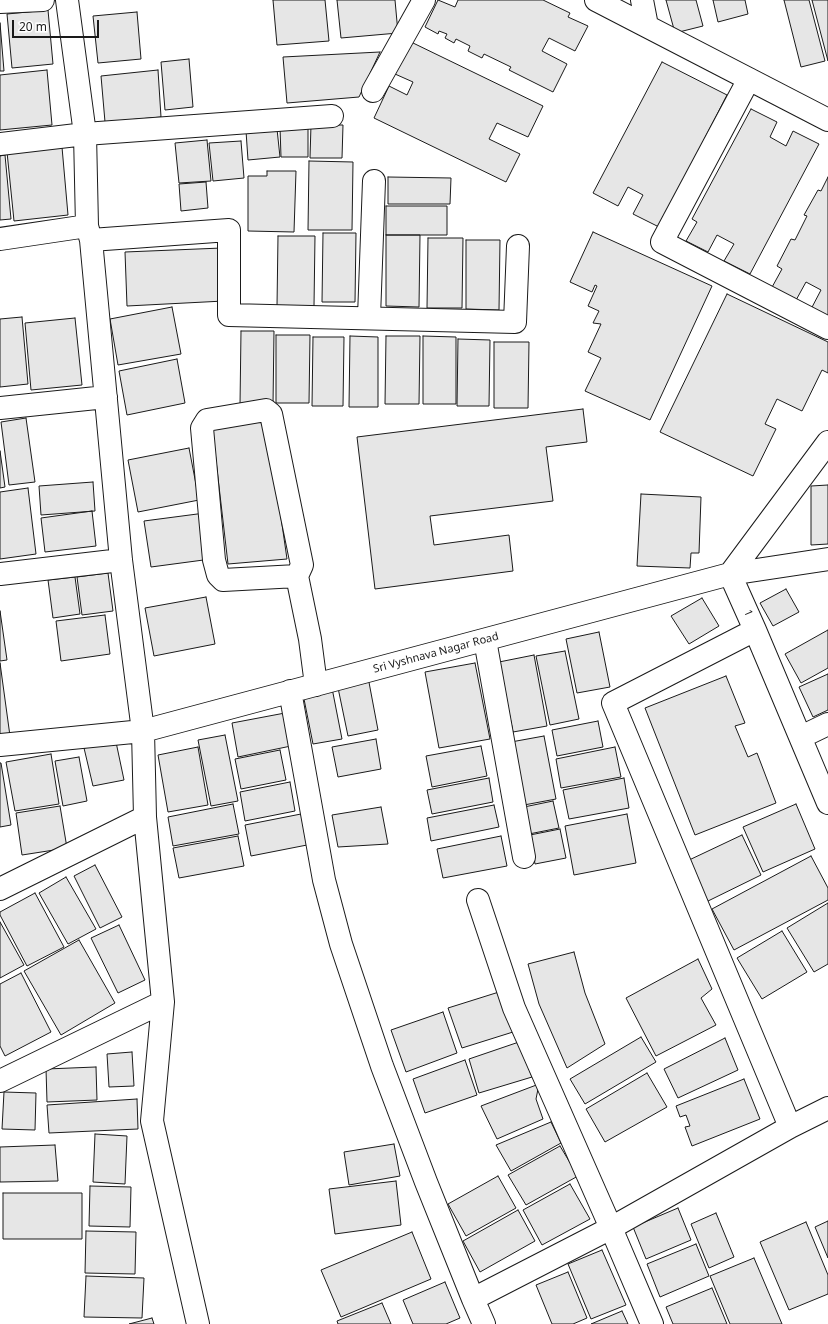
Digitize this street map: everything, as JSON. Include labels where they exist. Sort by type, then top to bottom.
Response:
[{"type":"street","points":[[0,2],[43,0]]},
{"type":"street","points":[[67,0],[85,134],[89,233],[121,560],[142,731],[145,817],[162,1002],[152,1121],[198,1324]]},
{"type":"street","points":[[372,91],[424,0]]},
{"type":"street","points":[[596,0],[828,120]]},
{"type":"street","points":[[642,0],[647,26]]},
{"type":"street","points":[[749,79],[662,242],[828,328]]},
{"type":"street","points":[[0,144],[85,134],[332,116]]},
{"type":"street","points":[[369,318],[374,181]]},
{"type":"street","points":[[0,238],[89,233],[229,230],[229,315],[515,322],[518,246]]},
{"type":"street","points":[[0,408],[106,397]]},
{"type":"street","points":[[297,576],[223,580],[218,575],[214,560],[202,428],[207,420],[266,410],[271,414],[302,565],[297,576],[310,639],[316,685]]},
{"type":"street","points":[[730,574],[828,442]]},
{"type":"street","name":"Sri Vyshnava Nagar Road","points":[[0,746],[142,731],[730,574],[828,559]]},
{"type":"street","points":[[0,574],[121,560]]},
{"type":"street","name":"1","points":[[730,574],[828,803]]},
{"type":"street","points":[[755,630],[613,703],[790,1127]]},
{"type":"street","points":[[485,640],[524,857]]},
{"type":"street","points":[[290,692],[324,880],[341,944],[382,1066],[426,1182],[484,1324]]},
{"type":"street","points":[[801,737],[828,724]]},
{"type":"street","points":[[0,889],[145,817]]},
{"type":"street","points":[[478,900],[514,1008],[652,1324]]},
{"type":"street","points":[[0,1082],[162,1002]]},
{"type":"street","points":[[474,1299],[611,1228],[790,1127],[828,1108]]},
{"type":"building","points":[[273,0],[325,0],[329,41],[277,45]]},
{"type":"building","points":[[337,0],[395,0],[398,33],[341,38]]},
{"type":"building","points":[[438,0],[455,7],[458,0],[543,0],[570,13],[568,17],[588,26],[575,51],[549,38],[542,51],[567,64],[553,92],[509,70],[511,67],[484,54],[482,58],[468,51],[470,46],[456,39],[454,43],[445,38],[447,34],[439,31],[438,34],[425,27]]},
{"type":"building","points":[[666,0],[696,0],[703,26],[675,33]]},
{"type":"building","points":[[713,0],[745,0],[748,14],[718,22]]},
{"type":"building","points":[[784,0],[809,0],[825,61],[801,67]]},
{"type":"building","points":[[812,0],[828,0],[828,61]]},
{"type":"building","points":[[48,10],[53,64],[12,68],[7,14]]},
{"type":"building","points":[[137,12],[141,59],[98,63],[93,16]]},
{"type":"building","points":[[0,23],[4,71],[0,71]]},
{"type":"building","points":[[411,42],[543,106],[528,137],[497,123],[489,139],[520,154],[506,182],[374,118],[389,86],[407,95],[413,82],[395,74]]},
{"type":"building","points":[[380,52],[359,97],[287,103],[283,57]]},
{"type":"building","points":[[189,59],[193,107],[165,110],[161,62]]},
{"type":"building","points":[[662,62],[727,95],[659,227],[633,214],[643,195],[628,187],[618,206],[593,193]]},
{"type":"building","points":[[47,70],[52,125],[0,130],[0,75]]},
{"type":"building","points":[[158,70],[161,117],[105,122],[101,76]]},
{"type":"building","points":[[751,109],[777,122],[770,137],[786,146],[793,131],[819,144],[750,274],[724,261],[734,244],[717,235],[708,252],[686,241],[697,222],[692,219]]},
{"type":"building","points":[[311,125],[343,125],[342,158],[310,158]]},
{"type":"building","points":[[280,127],[308,127],[308,157],[281,157]]},
{"type":"building","points":[[277,129],[280,157],[248,160],[246,131]]},
{"type":"building","points":[[207,140],[211,181],[179,183],[175,143]]},
{"type":"building","points":[[241,141],[244,178],[213,181],[209,143]]},
{"type":"building","points":[[62,147],[68,215],[14,221],[7,152]]},
{"type":"building","points":[[5,155],[11,219],[0,220],[0,156]]},
{"type":"building","points":[[309,161],[353,162],[352,230],[308,230]]},
{"type":"building","points":[[267,171],[296,171],[294,232],[248,231],[248,176],[267,176]]},
{"type":"building","points":[[388,177],[451,178],[450,204],[388,204]]},
{"type":"building","points":[[828,177],[828,320],[810,311],[821,290],[806,282],[795,302],[771,289],[782,269],[777,266],[791,239],[795,240],[807,216],[804,215],[818,190],[821,191]]},
{"type":"building","points":[[206,182],[208,208],[181,211],[179,184]]},
{"type":"building","points":[[386,206],[447,206],[447,235],[386,235]]},
{"type":"building","points":[[593,232],[712,286],[650,420],[585,391],[601,358],[588,352],[601,324],[593,323],[599,311],[588,306],[597,286],[595,285],[592,292],[570,282]]},
{"type":"building","points":[[323,233],[356,233],[355,302],[322,302]]},
{"type":"building","points":[[386,235],[420,235],[419,307],[386,306]]},
{"type":"building","points":[[278,236],[315,236],[314,306],[277,306]]},
{"type":"building","points":[[428,238],[463,238],[462,308],[427,308]]},
{"type":"building","points":[[466,240],[500,240],[499,310],[466,309]]},
{"type":"building","points":[[222,248],[224,301],[127,306],[125,252]]},
{"type":"building","points":[[727,294],[828,342],[828,373],[822,370],[802,411],[777,399],[765,424],[776,429],[753,476],[660,432]]},
{"type":"building","points":[[172,307],[181,354],[118,365],[110,319]]},
{"type":"building","points":[[22,317],[28,384],[0,387],[0,319]]},
{"type":"building","points":[[75,318],[82,385],[31,390],[25,323]]},
{"type":"building","points":[[241,331],[274,331],[273,405],[240,405]]},
{"type":"building","points":[[276,335],[310,335],[309,403],[276,403]]},
{"type":"building","points":[[350,336],[378,337],[378,407],[349,407]]},
{"type":"building","points":[[386,336],[420,336],[419,404],[385,404]]},
{"type":"building","points":[[423,336],[456,337],[456,404],[423,404]]},
{"type":"building","points":[[313,337],[344,337],[343,406],[312,406]]},
{"type":"building","points":[[458,339],[490,340],[489,406],[457,406]]},
{"type":"building","points":[[494,342],[529,342],[528,408],[494,408]]},
{"type":"building","points":[[177,359],[185,403],[127,415],[119,371]]},
{"type":"building","points":[[583,409],[587,442],[546,447],[553,501],[430,516],[434,545],[509,535],[513,571],[375,589],[357,437]]},
{"type":"building","points":[[266,413],[287,559],[228,564],[212,426]]},
{"type":"building","points":[[26,418],[35,482],[9,485],[1,422]]},
{"type":"building","points":[[189,448],[199,500],[138,512],[128,460]]},
{"type":"building","points":[[0,451],[5,487],[0,488]]},
{"type":"building","points":[[93,482],[95,511],[41,515],[39,486]]},
{"type":"building","points":[[828,485],[828,544],[811,545],[811,486]]},
{"type":"building","points":[[28,488],[36,554],[0,559],[0,492]]},
{"type":"building","points":[[641,494],[701,497],[699,553],[691,553],[690,568],[637,566]]},
{"type":"building","points":[[92,511],[96,546],[45,552],[41,518]]},
{"type":"building","points":[[205,513],[211,559],[151,567],[144,521]]},
{"type":"building","points":[[108,573],[113,611],[82,615],[77,577]]},
{"type":"building","points":[[75,577],[80,614],[53,618],[48,580]]},
{"type":"building","points":[[786,589],[799,612],[773,626],[760,603]]},
{"type":"building","points":[[206,597],[215,644],[154,656],[145,608]]},
{"type":"building","points":[[702,598],[719,626],[689,644],[671,616]]},
{"type":"building","points":[[0,611],[7,660],[0,661]]},
{"type":"building","points":[[105,615],[110,654],[61,661],[56,621]]},
{"type":"building","points":[[828,630],[828,668],[801,683],[785,654]]},
{"type":"building","points":[[599,632],[610,687],[577,693],[566,639]]},
{"type":"building","points":[[565,651],[579,719],[550,725],[536,656]]},
{"type":"building","points":[[534,655],[547,726],[513,732],[499,662]]},
{"type":"building","points":[[0,663],[10,736],[0,737]]},
{"type":"building","points":[[475,663],[490,739],[439,748],[425,672]]},
{"type":"building","points":[[828,674],[828,710],[813,717],[799,687]]},
{"type":"building","points":[[726,676],[745,723],[735,726],[748,757],[757,753],[776,803],[695,835],[645,708]]},
{"type":"building","points":[[368,677],[378,730],[348,736],[337,683]]},
{"type":"building","points":[[332,688],[342,739],[313,744],[303,694]]},
{"type":"building","points":[[285,713],[291,746],[238,757],[232,723]]},
{"type":"building","points":[[598,721],[603,747],[557,756],[552,730]]},
{"type":"building","points":[[225,735],[238,801],[211,806],[198,740]]},
{"type":"building","points":[[544,736],[556,799],[524,805],[511,742]]},
{"type":"building","points":[[376,739],[381,769],[338,777],[332,747]]},
{"type":"building","points":[[116,742],[124,780],[93,786],[84,748]]},
{"type":"building","points":[[481,746],[487,776],[432,787],[426,756]]},
{"type":"building","points":[[198,747],[208,805],[168,812],[158,755]]},
{"type":"building","points":[[615,747],[621,777],[561,788],[556,759]]},
{"type":"building","points":[[280,750],[286,780],[241,789],[235,759]]},
{"type":"building","points":[[51,754],[59,804],[15,811],[6,762]]},
{"type":"building","points":[[79,757],[87,801],[63,806],[55,761]]},
{"type":"building","points":[[0,763],[11,825],[0,827]]},
{"type":"building","points":[[489,778],[493,802],[432,814],[427,790]]},
{"type":"building","points":[[624,778],[629,808],[569,819],[563,790]]},
{"type":"building","points":[[290,782],[295,811],[245,821],[240,792]]},
{"type":"building","points":[[553,801],[559,828],[529,834],[524,807]]},
{"type":"building","points":[[233,804],[239,834],[173,846],[168,817]]},
{"type":"building","points":[[796,804],[815,849],[763,872],[743,827]]},
{"type":"building","points":[[494,805],[499,827],[431,841],[427,818]]},
{"type":"building","points":[[60,806],[67,848],[22,855],[16,813]]},
{"type":"building","points":[[381,807],[388,844],[338,847],[332,815]]},
{"type":"building","points":[[301,814],[307,845],[251,856],[245,825]]},
{"type":"building","points":[[627,814],[636,863],[574,875],[565,826]]},
{"type":"building","points":[[560,829],[566,858],[535,864],[530,835]]},
{"type":"building","points":[[742,835],[761,875],[706,902],[687,861]]},
{"type":"building","points":[[238,836],[244,866],[179,878],[173,848]]},
{"type":"building","points":[[501,836],[507,866],[443,878],[437,849]]},
{"type":"building","points":[[811,856],[828,888],[828,900],[734,950],[712,909]]},
{"type":"building","points":[[95,865],[122,917],[100,928],[74,876]]},
{"type":"building","points":[[66,877],[96,929],[68,944],[39,893]]},
{"type":"building","points":[[35,893],[64,947],[27,966],[0,915],[0,912]]},
{"type":"building","points":[[828,903],[828,964],[814,972],[787,928]]},
{"type":"building","points":[[0,922],[24,965],[0,978]]},
{"type":"building","points":[[119,925],[145,980],[118,993],[91,938]]},
{"type":"building","points":[[782,931],[807,972],[762,999],[737,958]]},
{"type":"building","points":[[79,940],[115,1003],[61,1035],[24,971]]},
{"type":"building","points":[[574,952],[585,993],[605,1044],[567,1068],[539,1004],[528,964]]},
{"type":"building","points":[[698,959],[712,989],[701,998],[716,1025],[656,1056],[626,998]]},
{"type":"building","points":[[21,973],[51,1032],[5,1056],[0,1046],[0,984]]},
{"type":"building","points":[[499,992],[513,1032],[462,1048],[448,1008]]},
{"type":"building","points":[[443,1012],[457,1053],[406,1072],[391,1030]]},
{"type":"building","points":[[641,1037],[656,1062],[585,1104],[570,1079]]},
{"type":"building","points":[[725,1038],[738,1070],[678,1098],[664,1069]]},
{"type":"building","points":[[519,1042],[532,1077],[479,1093],[469,1059]]},
{"type":"building","points":[[132,1052],[134,1086],[109,1087],[107,1054]]},
{"type":"building","points":[[465,1060],[477,1095],[425,1113],[413,1079]]},
{"type":"building","points":[[96,1067],[97,1100],[47,1102],[46,1069]]},
{"type":"building","points":[[647,1073],[667,1107],[605,1142],[586,1109]]},
{"type":"building","points":[[744,1079],[760,1119],[692,1146],[685,1127],[690,1126],[686,1115],[680,1117],[676,1106]]},
{"type":"building","points":[[539,1084],[536,1099],[543,1119],[497,1139],[481,1106]]},
{"type":"building","points":[[4,1092],[36,1093],[35,1130],[2,1129]]},
{"type":"building","points":[[137,1099],[138,1129],[49,1133],[47,1105]]},
{"type":"building","points":[[551,1122],[561,1143],[511,1171],[496,1145]]},
{"type":"building","points":[[95,1134],[127,1136],[125,1184],[93,1182]]},
{"type":"building","points":[[394,1144],[400,1176],[349,1185],[344,1152]]},
{"type":"building","points":[[55,1145],[58,1181],[0,1182],[0,1147]]},
{"type":"building","points":[[560,1146],[578,1176],[526,1205],[508,1175]]},
{"type":"building","points":[[498,1176],[516,1208],[466,1236],[448,1204]]},
{"type":"building","points":[[396,1181],[401,1225],[335,1234],[329,1189]]},
{"type":"building","points":[[570,1184],[590,1219],[542,1245],[523,1210]]},
{"type":"building","points":[[90,1186],[131,1187],[130,1227],[89,1226]]},
{"type":"building","points":[[3,1193],[82,1193],[82,1239],[3,1239]]},
{"type":"building","points":[[678,1208],[691,1240],[646,1259],[633,1227]]},
{"type":"building","points":[[518,1210],[535,1241],[480,1272],[463,1241]]},
{"type":"building","points":[[716,1213],[734,1257],[709,1268],[691,1224]]},
{"type":"building","points":[[828,1221],[828,1258],[815,1227]]},
{"type":"building","points":[[806,1222],[828,1275],[828,1294],[789,1310],[760,1242]]},
{"type":"building","points":[[86,1231],[136,1232],[135,1274],[85,1273]]},
{"type":"building","points":[[412,1232],[431,1279],[341,1317],[321,1270]]},
{"type":"building","points":[[696,1244],[709,1276],[660,1297],[647,1264]]},
{"type":"building","points":[[602,1250],[626,1305],[591,1319],[568,1264]]},
{"type":"building","points":[[754,1258],[782,1324],[730,1324],[710,1276]]},
{"type":"building","points":[[568,1272],[587,1318],[573,1324],[552,1324],[536,1285]]},
{"type":"building","points":[[86,1276],[144,1278],[142,1318],[84,1317]]},
{"type":"building","points":[[445,1282],[460,1318],[446,1324],[413,1324],[403,1300]]},
{"type":"building","points":[[712,1288],[727,1324],[673,1324],[666,1307]]},
{"type":"building","points":[[382,1303],[391,1324],[338,1324],[337,1321]]},
{"type":"building","points":[[622,1311],[628,1324],[591,1324]]},
{"type":"building","points":[[152,1318],[154,1324],[129,1324]]}]
